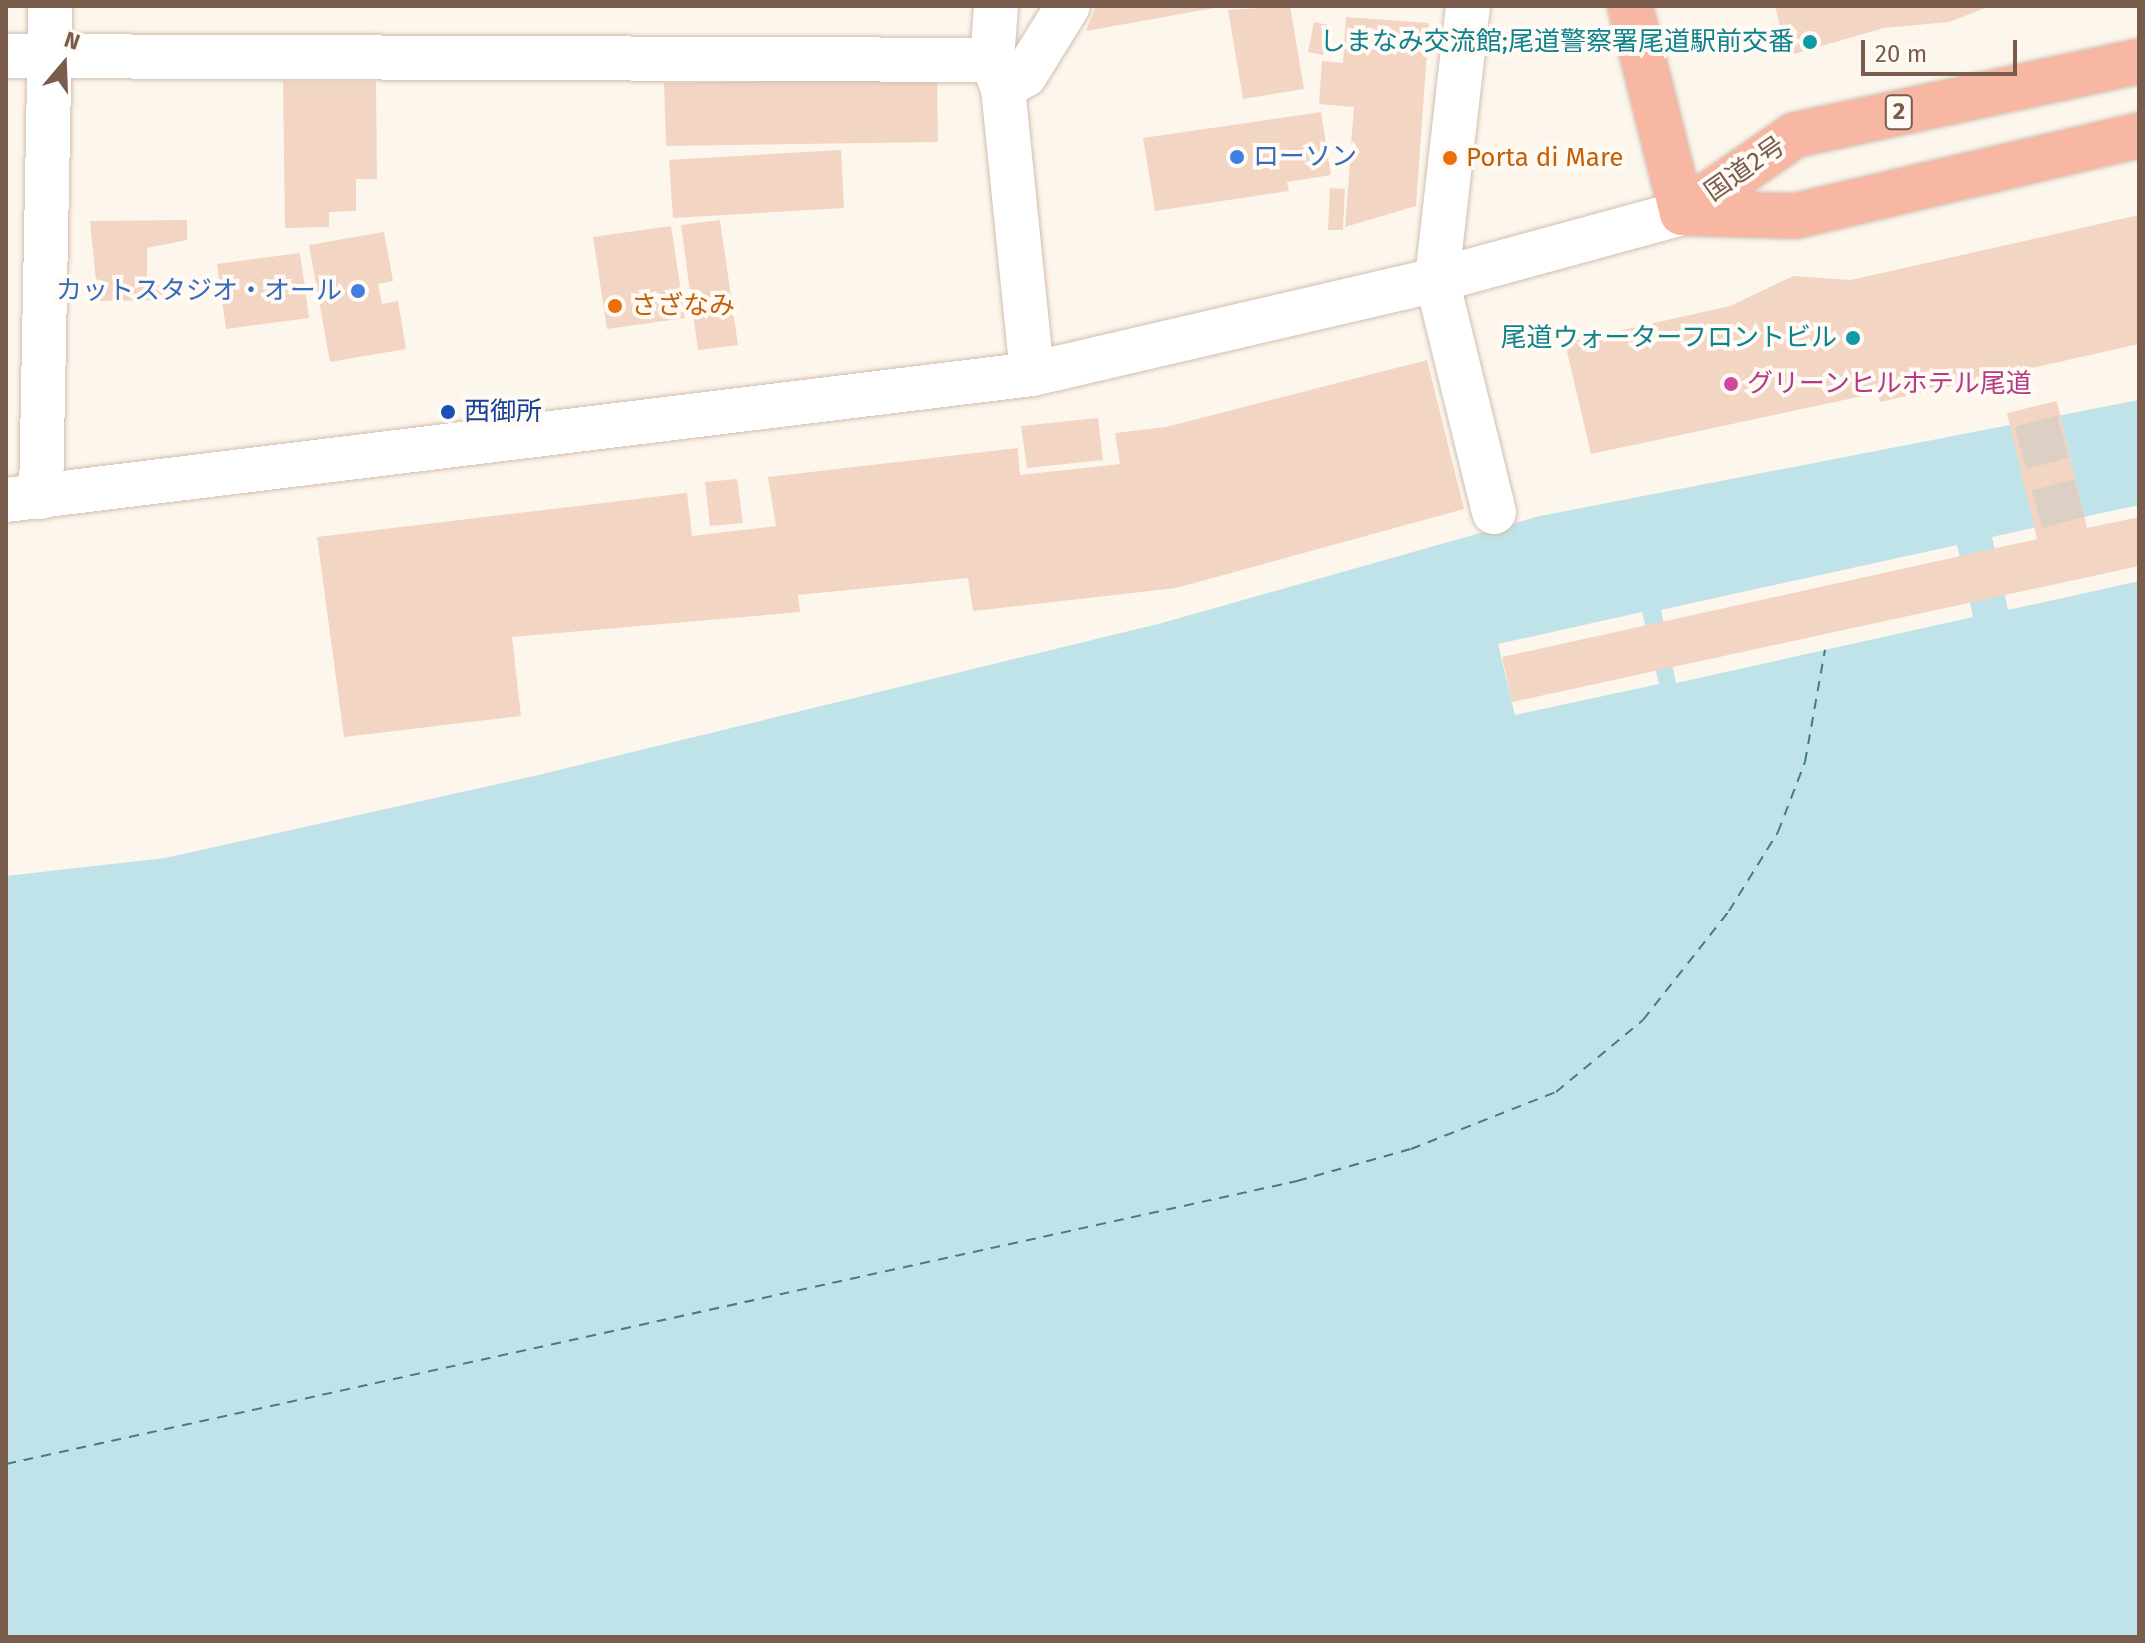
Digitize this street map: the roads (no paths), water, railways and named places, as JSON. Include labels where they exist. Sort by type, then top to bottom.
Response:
[{"type":"highway","name":"国道2号","points":[[1630,6],[1682,213]]},
{"type":"highway","name":"国道2号","points":[[1682,213],[1795,135],[2139,61]]},
{"type":"highway","name":"国道2号","points":[[1682,213],[1795,216],[2139,135]]},
{"type":"street","points":[[50,6],[23,498],[1032,374],[1437,280],[1682,213]]},
{"type":"street","points":[[996,6],[997,74],[1032,374]]},
{"type":"street","points":[[6,56],[1025,75],[1068,6]]},
{"type":"street","points":[[1468,6],[1437,280],[1494,512]]},
{"type":"water","points":[[2139,400],[2139,1637],[6,1637],[6,876],[165,858],[534,776],[1162,623],[1540,516]]},
{"type":"tunnel","points":[[2036,421],[2063,522]]},
{"type":"place","name":"しまなみ交流館;尾道警察署尾道駅前交番","points":[[1810,42]]},
{"type":"place","name":"ローソン","points":[[1237,157]]},
{"type":"place","name":"Porta di Mare","points":[[1450,158]]},
{"type":"place","name":"カットスタジオ・オール","points":[[358,291]]},
{"type":"place","name":"さざなみ","points":[[615,306]]},
{"type":"place","name":"尾道ウォーターフロントビル","points":[[1853,338]]},
{"type":"place","name":"グリーンヒルホテル尾道","points":[[1731,384]]},
{"type":"place","name":"西御所","points":[[448,412]]}]
